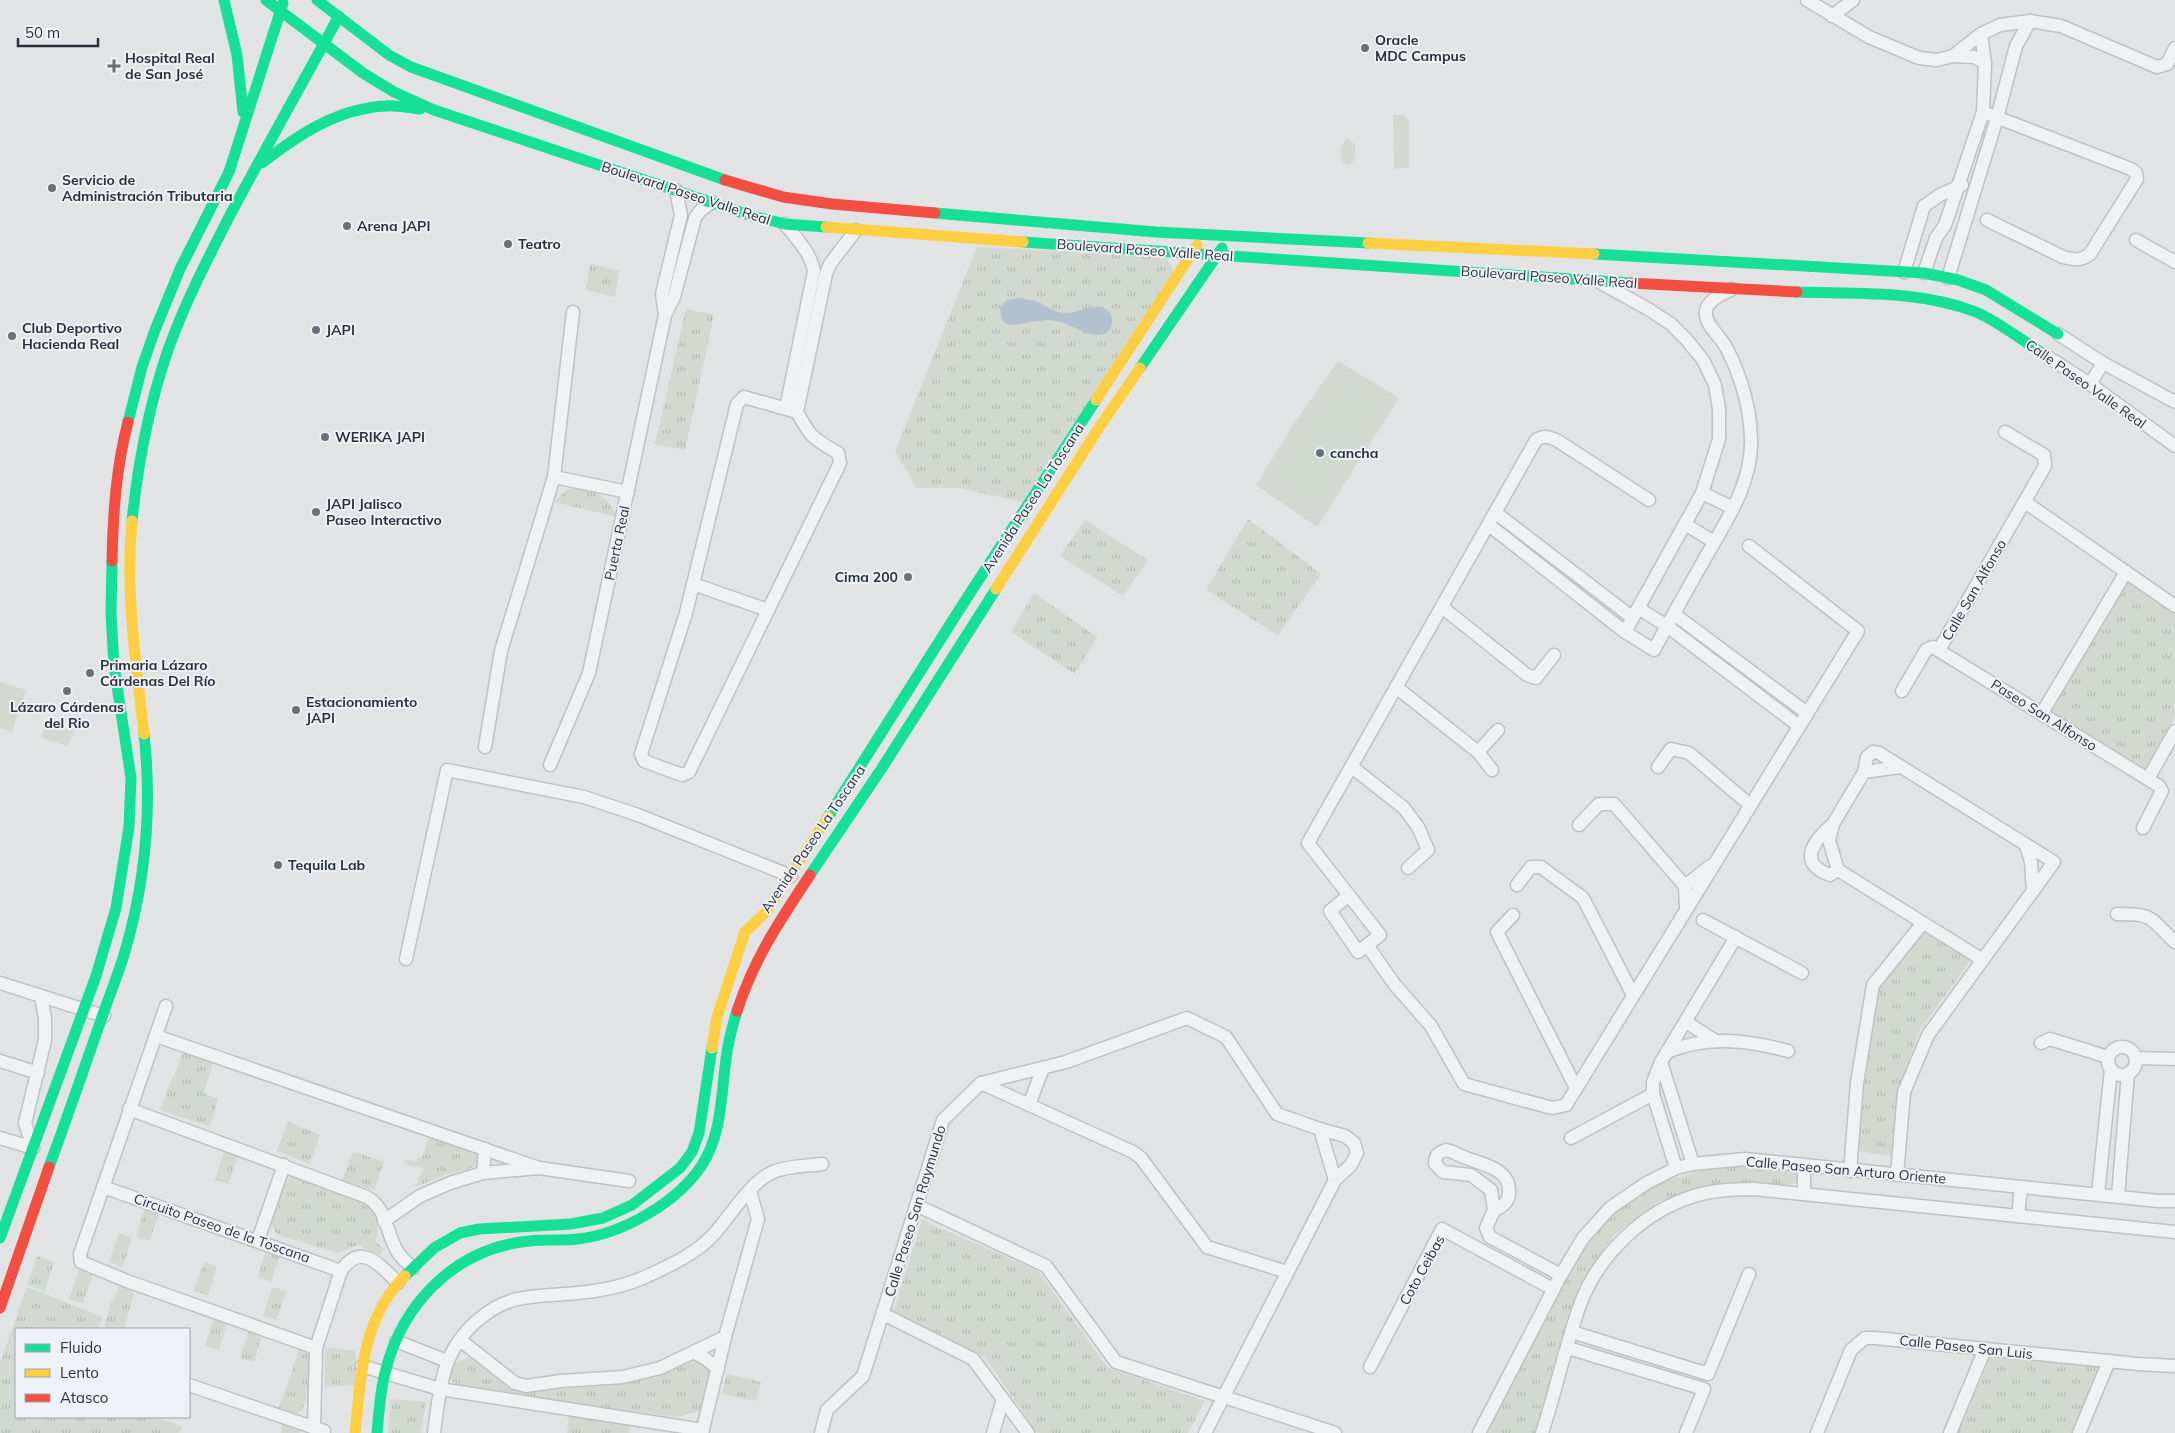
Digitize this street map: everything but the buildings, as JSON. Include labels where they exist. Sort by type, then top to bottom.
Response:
[{"type":"street","points":[[224,0],[230,18],[241,70],[244,121]]},
{"type":"street","name":"Boulevard Paseo Valle Real","points":[[266,0],[363,73],[394,92],[434,110],[712,202],[785,224],[1217,256],[1597,281],[1761,291],[1908,296],[1958,305],[1997,323]]},
{"type":"street","points":[[0,1238],[3,1219],[33,1148],[84,1010],[113,922],[121,883],[129,827],[131,778],[114,666],[112,633],[113,509],[127,424],[142,367],[167,298],[220,192],[232,162],[284,0]]},
{"type":"street","name":"Boulevard Paseo Valle Real","points":[[317,0],[389,55],[437,78],[723,180],[783,197],[832,204],[1156,232],[1203,234]]},
{"type":"street","points":[[1807,0],[1869,37],[1919,58],[1937,60],[1953,56],[1974,58],[1985,63]]},
{"type":"street","points":[[1832,16],[1853,0]]},
{"type":"street","points":[[0,1308],[104,1016],[126,949],[141,889],[147,841],[148,777],[133,651],[129,554],[136,486],[147,429],[168,352],[199,275],[255,168],[339,16]]},
{"type":"street","points":[[1953,56],[1981,34],[2000,25],[2030,21],[2061,26],[2157,66],[2167,64],[2175,48]]},
{"type":"street","points":[[1948,278],[1997,118],[2016,46],[2030,21]]},
{"type":"street","points":[[2000,25],[2010,32],[2016,46]]},
{"type":"street","points":[[1924,273],[1936,238],[1946,225],[1983,112],[1985,63],[1981,34]]},
{"type":"street","points":[[255,168],[287,142],[315,126],[349,112],[386,106],[434,110]]},
{"type":"street","points":[[1983,112],[2131,168],[2136,173],[2137,179],[2090,254],[2082,259],[2074,260],[2063,257],[1986,220]]},
{"type":"street","points":[[1904,272],[1924,206],[1940,194],[1958,186],[1978,182]]},
{"type":"street","name":"Puerta Real","points":[[665,315],[662,294],[681,215],[676,190]]},
{"type":"street","name":"Puerta Real","points":[[550,765],[590,673],[665,315],[674,297],[695,218],[700,211],[712,202]]},
{"type":"street","points":[[785,224],[808,254],[813,263],[814,271],[792,410]]},
{"type":"street","points":[[792,410],[826,274],[830,264],[856,230]]},
{"type":"street","points":[[1203,234],[1230,235]]},
{"type":"street","name":"Avenida Paseo La Toscana","points":[[355,1433],[362,1366],[374,1319],[398,1282],[413,1268],[441,1253],[460,1233],[571,1224],[603,1218],[632,1205],[680,1168],[692,1152],[699,1133],[717,1017],[740,941],[745,932],[766,912],[791,876],[963,604],[1203,234]]},
{"type":"street","name":"Boulevard Paseo Valle Real","points":[[1230,235],[1760,262],[1924,273],[1972,285],[2009,304],[2052,331]]},
{"type":"street","name":"Avenida Paseo La Toscana","points":[[376,1433],[384,1379],[396,1341],[419,1302],[449,1272],[471,1257],[495,1248],[524,1242],[579,1239],[610,1233],[638,1221],[691,1180],[705,1160],[716,1134],[723,1100],[729,1042],[734,1022],[754,968],[768,938],[882,768],[1100,426],[1230,235]]},
{"type":"street","points":[[2136,240],[2175,262]]},
{"type":"street","points":[[671,256],[684,260]]},
{"type":"street","points":[[1760,262],[1768,279],[1761,291]]},
{"type":"street","points":[[1597,281],[1671,324],[1703,360],[1715,385],[1719,409],[1719,439],[1702,494],[1625,632]]},
{"type":"street","points":[[1489,525],[1625,632],[1654,650],[1733,508],[1744,482],[1750,457],[1751,438],[1748,413],[1740,379],[1725,346],[1708,322],[1706,310],[1712,300],[1732,289]]},
{"type":"street","points":[[1997,323],[2005,315],[2009,304]]},
{"type":"street","points":[[485,747],[501,651],[554,477],[573,312]]},
{"type":"street","name":"Calle Paseo Valle Real","points":[[1997,323],[2090,384],[2175,446]]},
{"type":"street","points":[[2040,352],[2039,336],[2052,331]]},
{"type":"street","name":"Calle Paseo Valle Real","points":[[2052,331],[2103,363],[2175,402]]},
{"type":"street","points":[[2090,384],[2103,363]]},
{"type":"street","points":[[744,397],[792,410],[812,438],[838,453],[840,463],[688,772],[682,775],[644,761],[641,754],[694,584],[737,404],[744,397]]},
{"type":"street","points":[[1086,417],[1090,424],[1100,426]]},
{"type":"street","name":"Calle San Alfonso","points":[[1902,691],[1926,650],[1933,647],[1939,650],[2045,466],[2046,458],[2041,453],[2006,432]]},
{"type":"street","points":[[1349,895],[1330,911],[1358,952],[1380,935],[1349,895],[1308,843],[1536,440],[1548,436],[1558,441],[1649,500]]},
{"type":"street","points":[[554,477],[628,492]]},
{"type":"street","points":[[1702,494],[1733,508]]},
{"type":"street","points":[[2025,502],[2175,606]]},
{"type":"street","points":[[113,509],[133,514]]},
{"type":"street","points":[[1496,512],[1636,613],[1667,626],[1799,726]]},
{"type":"street","points":[[1685,524],[1714,542]]},
{"type":"street","points":[[1367,945],[1395,985],[1431,1026],[1464,1084],[1552,1108],[1566,1105],[1858,631],[1749,546]]},
{"type":"street","points":[[2042,714],[2126,572]]},
{"type":"street","points":[[983,574],[989,577],[997,586]]},
{"type":"street","points":[[694,584],[768,610]]},
{"type":"street","points":[[963,604],[972,612],[979,614]]},
{"type":"street","points":[[1442,607],[1527,675],[1536,678],[1554,655]]},
{"type":"street","points":[[1674,614],[1807,713]]},
{"type":"street","name":"Paseo San Alfonso","points":[[1939,650],[2159,786],[2162,791],[2143,828]]},
{"type":"street","points":[[922,670],[932,673],[937,680]]},
{"type":"street","points":[[1396,687],[1478,752],[1492,770]]},
{"type":"street","points":[[905,698],[910,704],[920,708]]},
{"type":"street","points":[[1478,752],[1498,730]]},
{"type":"street","points":[[2148,779],[2175,731]]},
{"type":"street","points":[[1658,767],[1671,748],[1689,753],[1750,805]]},
{"type":"street","points":[[1897,1175],[1904,1092],[1928,1035],[2054,862],[1879,753],[1873,752],[1867,757],[1864,772],[1833,824],[1829,840],[1838,870],[1982,960]]},
{"type":"street","points":[[1352,767],[1404,808],[1418,827],[1428,850],[1408,868]]},
{"type":"street","points":[[1864,772],[1900,767]]},
{"type":"street","points":[[406,959],[447,770],[584,797],[647,818],[791,876]]},
{"type":"street","points":[[1579,824],[1599,804],[1614,804],[1685,886],[1686,909]]},
{"type":"street","points":[[1833,824],[1817,838],[1811,849],[1812,862],[1818,870],[1830,875],[1838,870]]},
{"type":"street","points":[[2026,845],[2031,862],[2033,891]]},
{"type":"street","points":[[1685,886],[1718,860]]},
{"type":"street","points":[[1516,885],[1531,867],[1541,867],[1583,898],[1633,995]]},
{"type":"street","points":[[1513,914],[1497,932],[1576,1088]]},
{"type":"street","points":[[2117,914],[2142,914],[2155,920],[2175,942]]},
{"type":"street","points":[[1703,920],[1802,973]]},
{"type":"street","points":[[1850,1171],[1857,1083],[1873,985],[1922,924]]},
{"type":"street","points":[[1676,1168],[1654,1094],[1653,1082],[1664,1057],[1736,936]]},
{"type":"street","points":[[0,983],[104,1016]]},
{"type":"street","points":[[33,1148],[25,1123],[45,1040],[45,1018],[41,996]]},
{"type":"street","points":[[166,1006],[80,1254],[81,1262],[316,1348]]},
{"type":"street","points":[[717,1017],[734,1022]]},
{"type":"street","points":[[981,1083],[1066,1062],[1183,1019],[1190,1019],[1226,1037],[1277,1114],[1320,1130],[1345,1136],[1354,1143],[1357,1153],[1351,1165],[1335,1180],[1286,1272],[1205,1433]]},
{"type":"street","points":[[1686,1022],[1714,1040]]},
{"type":"street","points":[[156,1036],[539,1168],[629,1181]]},
{"type":"street","points":[[2041,1043],[2050,1039],[2108,1056]]},
{"type":"street","points":[[1664,1057],[1700,1042],[1714,1040],[1728,1040],[1788,1051]]},
{"type":"street","points":[[2108,1056],[2114,1049],[2122,1047],[2131,1050],[2135,1058],[2135,1064],[2128,1072],[2119,1074],[2111,1070]]},
{"type":"street","points":[[2098,1194],[2111,1070],[2108,1056]]},
{"type":"street","points":[[1664,1057],[1693,1164]]},
{"type":"street","points":[[2135,1058],[2175,1059]]},
{"type":"street","points":[[0,1061],[38,1073]]},
{"type":"street","points":[[1029,1105],[1043,1068]]},
{"type":"street","points":[[2118,1196],[2128,1072]]},
{"type":"street","points":[[981,1083],[1138,1156],[1207,1247],[1286,1272]]},
{"type":"street","name":"Calle Paseo San Raymundo","points":[[822,1433],[827,1410],[863,1376],[943,1120],[981,1083]]},
{"type":"street","points":[[1571,1138],[1654,1094]]},
{"type":"street","points":[[129,1109],[367,1197],[381,1208],[384,1221],[398,1254],[413,1268]]},
{"type":"street","points":[[1320,1130],[1335,1180]]},
{"type":"street","points":[[0,1138],[33,1148]]},
{"type":"street","points":[[483,1173],[485,1149]]},
{"type":"street","points":[[1494,1210],[1503,1206],[1507,1200],[1508,1182],[1505,1176],[1498,1170],[1446,1150],[1439,1153],[1435,1158],[1435,1164],[1443,1172],[1471,1175],[1487,1185],[1493,1195],[1494,1210],[1486,1228],[1490,1237],[1561,1275]]},
{"type":"street","name":"Calle Paseo San Arturo Oriente","points":[[1479,1433],[1553,1289],[1583,1238],[1610,1208],[1645,1184],[1676,1168],[1693,1164],[1745,1160],[2175,1201]]},
{"type":"street","points":[[434,1433],[446,1361],[460,1340],[477,1321],[497,1306],[520,1297],[577,1293],[612,1288],[644,1278],[682,1260],[713,1236],[759,1180],[774,1171],[822,1164]]},
{"type":"street","points":[[258,1240],[284,1165]]},
{"type":"street","points":[[1804,1166],[1804,1194]]},
{"type":"street","points":[[384,1221],[420,1196],[450,1183],[483,1173],[539,1168]]},
{"type":"street","name":"Circuito Paseo de la Toscana","points":[[103,1187],[258,1240],[341,1271]]},
{"type":"street","points":[[2018,1216],[2021,1187]]},
{"type":"street","name":"Calle Paseo San Arturo Oriente","points":[[1542,1433],[1582,1301],[1602,1262],[1625,1237],[1659,1212],[1694,1196],[1726,1190],[1754,1189],[2175,1232]]},
{"type":"street","points":[[360,1382],[384,1379],[703,1432],[725,1337],[758,1219],[750,1192]]},
{"type":"street","points":[[916,1205],[1046,1266],[1116,1362],[1336,1433]]},
{"type":"street","points":[[3,1219],[29,1227]]},
{"type":"street","name":"Coto Ceibas","points":[[1370,1367],[1442,1230],[1553,1289]]},
{"type":"street","points":[[441,1253],[449,1272]]},
{"type":"street","points":[[190,1386],[319,1430],[316,1348],[341,1271],[348,1261],[355,1256],[364,1256],[382,1267],[398,1282]]},
{"type":"street","points":[[1572,1332],[1708,1374],[1750,1274]]},
{"type":"street","points":[[883,1314],[973,1359],[1026,1433]]},
{"type":"street","points":[[460,1340],[515,1383],[526,1386],[561,1381],[623,1377],[660,1368],[725,1337]]},
{"type":"street","name":"Calle Paseo San Luis","points":[[1817,1433],[1851,1350],[1865,1338],[2175,1366]]},
{"type":"street","points":[[396,1341],[446,1361]]},
{"type":"street","points":[[1568,1348],[1704,1389],[1686,1433]]},
{"type":"street","points":[[1950,1433],[1985,1349]]},
{"type":"street","points":[[694,1352],[718,1369]]},
{"type":"street","points":[[2079,1433],[2109,1361]]},
{"type":"street","points":[[362,1366],[384,1379]]},
{"type":"street","points":[[993,1433],[1003,1399]]},
{"type":"street","name":"Calle Paseo San Arturo Oriente","points":[[1548,1416],[1548,1433]]},
{"type":"green space","points":[[1393,115],[1404,115],[1409,122],[1409,166],[1406,168],[1394,169]]},
{"type":"green space","points":[[1347,139],[1355,144],[1356,150],[1355,159],[1349,165],[1343,163],[1340,150]]},
{"type":"green space","points":[[977,247],[1165,256],[1174,272],[1022,502],[959,488],[917,488],[895,452]]},
{"type":"green space","points":[[590,264],[619,271],[615,297],[586,290]]},
{"type":"green space","points":[[686,309],[714,315],[685,450],[655,444]]},
{"type":"green space","name":"cancha","points":[[1338,361],[1399,398],[1317,527],[1256,485],[1295,422]]},
{"type":"green space","points":[[576,487],[601,496],[610,504],[617,517],[554,502],[567,490]]},
{"type":"green space","points":[[1248,519],[1321,574],[1278,635],[1206,590]]},
{"type":"green space","points":[[1085,520],[1148,560],[1123,596],[1060,556]]},
{"type":"green space","points":[[2125,581],[2175,613],[2175,717],[2145,769],[2049,710]]},
{"type":"green space","points":[[1034,593],[1097,637],[1075,674],[1011,632]]},
{"type":"green space","points":[[0,682],[26,690],[12,732],[0,728]]},
{"type":"green space","points":[[46,722],[74,731],[68,746],[42,738]]},
{"type":"green space","points":[[1923,932],[1971,960],[1919,1031],[1898,1091],[1893,1156],[1857,1151],[1861,1089],[1877,991]]},
{"type":"green space","points":[[183,1050],[213,1062],[204,1093],[218,1099],[210,1127],[160,1110]]},
{"type":"green space","points":[[288,1121],[320,1135],[310,1164],[277,1151]]},
{"type":"green space","points":[[429,1136],[477,1149],[480,1156],[472,1168],[444,1175],[416,1187],[423,1168],[404,1164],[404,1160],[417,1161],[418,1157],[422,1158]]},
{"type":"green space","points":[[224,1151],[238,1155],[229,1184],[215,1180]]},
{"type":"green space","points":[[353,1152],[384,1161],[375,1190],[342,1181]]},
{"type":"green space","points":[[1741,1165],[1796,1171],[1798,1180],[1795,1183],[1784,1185],[1731,1182],[1691,1190],[1657,1202],[1613,1236],[1586,1275],[1536,1433],[1487,1433],[1570,1273],[1592,1239],[1605,1224],[1636,1197],[1660,1184],[1686,1175]]},
{"type":"green space","points":[[291,1175],[369,1204],[379,1221],[376,1242],[384,1249],[380,1255],[358,1245],[338,1253],[278,1235],[274,1230],[272,1215],[285,1184]]},
{"type":"green space","points":[[145,1207],[159,1212],[150,1241],[136,1237]]},
{"type":"green space","points":[[922,1220],[1038,1271],[1108,1368],[1205,1401],[1188,1433],[1037,1433],[985,1357],[893,1312]]},
{"type":"green space","points":[[119,1233],[132,1238],[123,1267],[109,1262]]},
{"type":"green space","points":[[266,1250],[280,1255],[271,1282],[258,1277]]},
{"type":"green space","points":[[37,1256],[54,1262],[45,1291],[27,1285]]},
{"type":"green space","points":[[204,1262],[217,1266],[208,1295],[194,1291]]},
{"type":"green space","points":[[79,1270],[93,1274],[83,1303],[69,1299]]},
{"type":"green space","points":[[119,1284],[135,1289],[124,1328],[104,1328],[111,1301],[115,1298]]},
{"type":"green space","points":[[27,1287],[102,1317],[98,1328],[15,1328],[15,1418],[156,1418],[182,1426],[179,1433],[0,1433],[0,1363]]},
{"type":"green space","points":[[272,1287],[286,1291],[277,1320],[263,1316]]},
{"type":"green space","points":[[214,1317],[228,1321],[219,1350],[205,1346]]},
{"type":"green space","points":[[249,1329],[263,1333],[254,1362],[240,1358]]},
{"type":"green space","points":[[301,1345],[309,1348],[309,1373],[305,1403],[298,1413],[278,1410]]},
{"type":"green space","points":[[325,1347],[355,1351],[356,1385],[325,1387]]},
{"type":"green space","points":[[1991,1356],[2099,1367],[2072,1433],[1958,1433]]},
{"type":"green space","points":[[471,1357],[506,1385],[530,1391],[605,1386],[700,1359],[711,1368],[704,1410],[677,1417],[457,1387],[449,1377],[454,1363]]},
{"type":"green space","points":[[727,1374],[761,1382],[756,1401],[721,1394]]},
{"type":"green space","points":[[391,1399],[426,1402],[421,1433],[388,1433]]},
{"type":"green space","points":[[569,1415],[630,1425],[629,1433],[567,1433]]},
{"type":"green space","points":[[282,1424],[301,1429],[299,1433],[281,1433]]},
{"type":"water","points":[[1019,298],[1038,302],[1053,310],[1064,313],[1097,306],[1102,307],[1110,314],[1112,325],[1106,333],[1094,335],[1052,320],[1039,320],[1015,325],[1006,324],[1001,318],[1000,307],[1007,300]]},
{"type":"traffic: fast","points":[[224,0],[237,55],[243,112]]},
{"type":"traffic: fast","points":[[266,0],[363,73],[394,92],[434,110],[752,216],[785,224],[826,227]]},
{"type":"traffic: fast","points":[[317,0],[389,55],[411,67],[725,180]]},
{"type":"traffic: fast","points":[[128,422],[142,367],[155,330],[180,269],[229,172],[283,3]]},
{"type":"traffic: fast","points":[[132,521],[137,478],[150,413],[161,371],[181,317],[228,219],[339,16]]},
{"type":"traffic: fast","points":[[262,163],[304,133],[351,112],[390,106],[420,109]]},
{"type":"traffic: fast","points":[[935,213],[1156,232],[1368,243]]},
{"type":"traffic: fast","points":[[1023,242],[1630,283]]},
{"type":"traffic: fast","points":[[1140,368],[1222,248]]},
{"type":"traffic: fast","points":[[1594,254],[1924,273],[1958,280],[1986,290],[2058,334]]},
{"type":"traffic: fast","points":[[1797,292],[1888,294],[1955,305],[1993,320],[2045,355]]},
{"type":"traffic: fast","points":[[828,817],[963,604],[1096,400]]},
{"type":"traffic: fast","points":[[0,1238],[96,976],[116,908],[129,827],[131,778],[114,666],[111,613],[112,561]]},
{"type":"traffic: fast","points":[[810,875],[882,768],[996,589]]},
{"type":"traffic: fast","points":[[49,1167],[120,966],[133,922],[146,842],[147,788],[144,734]]},
{"type":"traffic: fast","points":[[377,1433],[382,1385],[394,1345],[418,1303],[434,1285],[453,1269],[474,1257],[496,1248],[521,1242],[578,1239],[612,1231],[663,1204],[691,1179],[709,1153],[717,1127],[728,1047],[737,1011]]},
{"type":"traffic: fast","points":[[405,1276],[434,1248],[460,1233],[479,1229],[571,1224],[603,1218],[632,1205],[680,1168],[692,1152],[699,1133],[712,1048]]},
{"type":"traffic: slow","points":[[826,227],[1023,242]]},
{"type":"traffic: slow","points":[[1368,243],[1594,254]]},
{"type":"traffic: slow","points":[[1096,400],[1197,245]]},
{"type":"traffic: slow","points":[[996,589],[1100,426],[1140,368]]},
{"type":"traffic: slow","points":[[132,521],[130,548],[131,601],[144,734]]},
{"type":"traffic: slow","points":[[712,1048],[717,1017],[745,932],[766,912],[828,817]]},
{"type":"traffic: slow","points":[[355,1433],[362,1370],[372,1329],[380,1310],[405,1276]]},
{"type":"traffic: jam","points":[[725,180],[783,197],[832,204],[935,213]]},
{"type":"traffic: jam","points":[[1630,283],[1797,292]]},
{"type":"traffic: jam","points":[[112,561],[116,491],[128,422]]},
{"type":"traffic: jam","points":[[737,1011],[760,957],[778,924],[810,875]]},
{"type":"traffic: jam","points":[[0,1308],[49,1167]]},
{"type":"place","name":"Oracle MDC Campus","points":[[1365,48]]},
{"type":"place","name":"Hospital Real de San José","points":[[114,66]]},
{"type":"place","name":"Servicio de Administración Tributaria","points":[[52,188]]},
{"type":"place","name":"Arena JAPI","points":[[347,226]]},
{"type":"place","name":"Teatro","points":[[508,244]]},
{"type":"place","name":"JAPI","points":[[316,330]]},
{"type":"place","name":"Club Deportivo Hacienda Real","points":[[12,336]]},
{"type":"place","name":"WERIKA JAPI","points":[[325,437]]},
{"type":"place","name":"cancha","points":[[1320,453]]},
{"type":"place","name":"JAPI Jalisco Paseo Interactivo","points":[[316,512]]},
{"type":"place","name":"Cima 200","points":[[908,577]]},
{"type":"place","name":"Primaria Lázaro Cárdenas Del Río","points":[[90,673]]},
{"type":"place","name":"Lázaro Cárdenas del Rio","points":[[67,691]]},
{"type":"place","name":"Estacionamiento JAPI","points":[[296,710]]},
{"type":"place","name":"Tequila Lab","points":[[278,865]]}]
